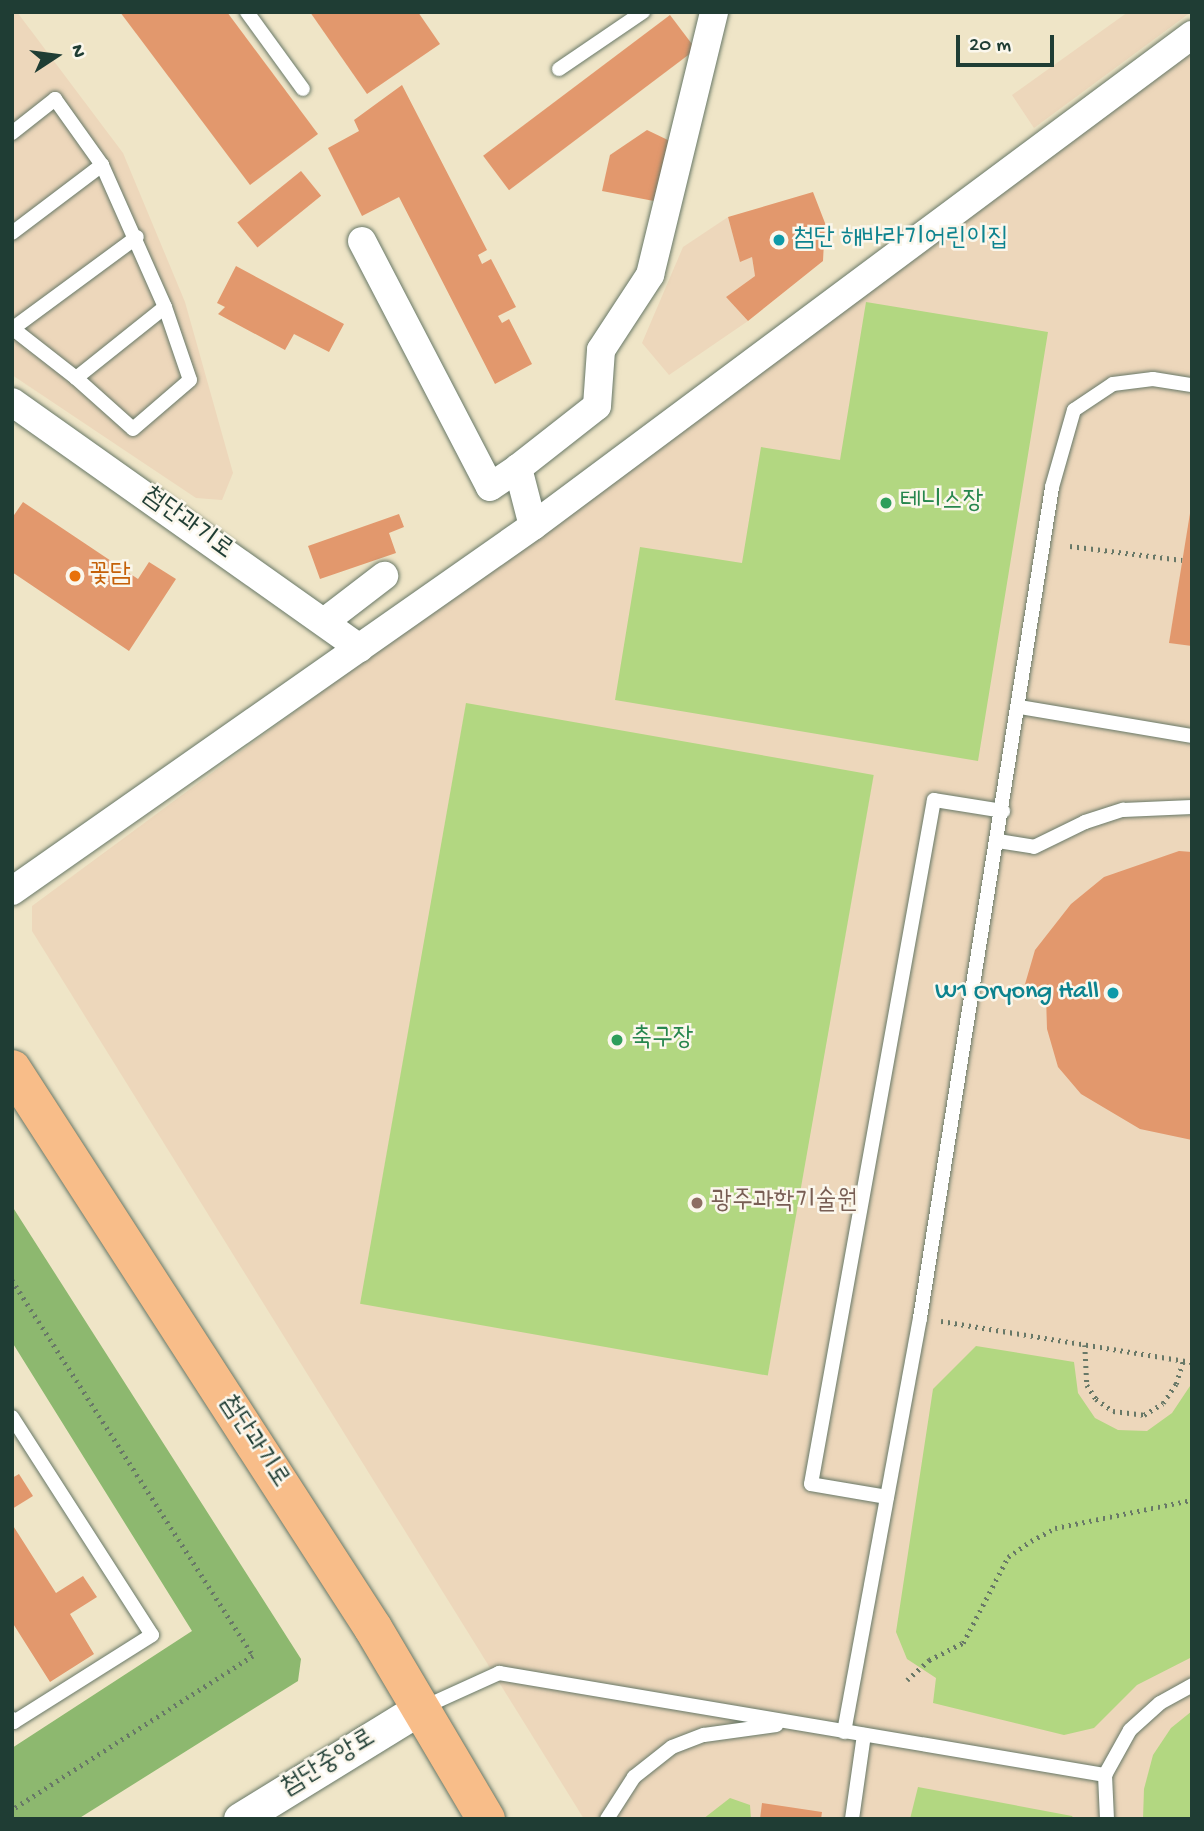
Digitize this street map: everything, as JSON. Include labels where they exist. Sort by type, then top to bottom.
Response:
[{"type":"main road","name":"첨단과기로","points":[[12,1069],[373,1628],[486,1819]]},
{"type":"street","points":[[362,242],[490,487],[597,406],[601,349],[650,275],[714,12]]},
{"type":"street","points":[[12,891],[533,526],[1192,35]]},
{"type":"street","name":"첨단과기로","points":[[12,402],[360,648]]},
{"type":"street","points":[[518,468],[533,526]]},
{"type":"street","points":[[324,622],[384,576]]},
{"type":"street","name":"첨단중앙로","points":[[240,1819],[419,1709]]},
{"type":"lane","points":[[247,12],[303,89]]},
{"type":"lane","points":[[559,69],[643,12]]},
{"type":"lane","points":[[12,133],[55,99],[102,165],[137,237],[190,380],[133,429],[76,378],[13,328],[137,237]]},
{"type":"lane","points":[[12,233],[102,165]]},
{"type":"lane","points":[[76,378],[165,307]]},
{"type":"lane","points":[[844,1732],[887,1497],[998,841],[1052,487],[1074,410],[1113,384],[1153,379],[1192,385]]},
{"type":"lane","points":[[1020,707],[1192,736]]},
{"type":"lane","points":[[887,1497],[811,1483],[934,800],[1003,811]]},
{"type":"lane","points":[[998,841],[1034,847],[1085,822],[1123,810],[1192,807]]},
{"type":"lane","points":[[12,1417],[152,1635],[15,1722],[12,1719]]},
{"type":"lane","points":[[419,1709],[499,1673],[1105,1775]]},
{"type":"lane","points":[[1107,1819],[1105,1775],[1130,1730],[1160,1703],[1192,1685]]},
{"type":"lane","points":[[607,1819],[634,1777],[672,1747],[704,1735],[789,1723]]},
{"type":"lane","points":[[852,1819],[864,1735]]},
{"type":"path","points":[[1070,546],[1182,560]]},
{"type":"path","points":[[940,1321],[1192,1363]]},
{"type":"path","points":[[1085,1345],[1087,1385],[1096,1399],[1113,1411],[1144,1415],[1163,1403],[1176,1384],[1183,1361]]},
{"type":"path","points":[[907,1680],[929,1660],[962,1643],[1008,1558],[1031,1541],[1055,1528],[1192,1500]]},
{"type":"shaded area","points":[[12,12],[17,12],[123,153],[185,302],[233,473],[222,500],[196,498],[12,375]]},
{"type":"shaded area","points":[[1128,12],[1191,12],[1034,128],[1012,95]]},
{"type":"shaded area","name":"광주과학기술원","points":[[1192,48],[1192,1819],[584,1819],[32,931],[32,906]]},
{"type":"shaded area","points":[[728,217],[740,261],[752,257],[755,276],[726,297],[748,321],[669,375],[642,343],[683,247]]},
{"type":"green space","name":"테니스장","points":[[866,302],[1048,332],[978,761],[615,700],[640,547],[742,563],[761,447],[840,460]]},
{"type":"green space","name":"축구장","points":[[466,703],[874,775],[768,1376],[360,1304]]},
{"type":"green space","points":[[12,1206],[301,1659],[298,1681],[78,1819],[12,1819],[12,1748],[192,1631],[12,1342]]},
{"type":"green space","points":[[976,1346],[1074,1362],[1078,1393],[1095,1418],[1118,1430],[1147,1431],[1172,1413],[1192,1383],[1192,1657],[1137,1685],[1094,1728],[1064,1735],[933,1703],[936,1678],[907,1659],[896,1632],[933,1389]]},
{"type":"green space","points":[[1192,1711],[1192,1819],[1143,1819],[1144,1789],[1153,1755],[1171,1728]]},
{"type":"green space","points":[[918,1787],[1072,1816],[1074,1819],[910,1819]]},
{"type":"green space","points":[[730,1798],[750,1805],[751,1819],[703,1819]]},
{"type":"building","points":[[120,12],[227,12],[318,134],[250,185]]},
{"type":"building","points":[[310,12],[418,12],[440,44],[367,94]]},
{"type":"building","points":[[670,15],[696,49],[509,190],[483,156]]},
{"type":"building","points":[[402,85],[487,250],[478,255],[482,264],[491,259],[516,307],[498,316],[502,323],[509,319],[532,364],[495,384],[399,197],[362,216],[328,148],[359,131],[354,120]]},
{"type":"building","points":[[647,130],[672,142],[659,202],[602,191],[610,155]]},
{"type":"building","points":[[301,171],[321,196],[257,247],[237,223]]},
{"type":"building","name":"첨단 해바라기어린이집","points":[[813,192],[825,223],[823,261],[748,321],[726,297],[755,276],[752,257],[740,262],[728,217]]},
{"type":"building","points":[[236,266],[344,324],[329,352],[294,334],[285,350],[218,314],[225,307],[217,303]]},
{"type":"building","points":[[1192,501],[1192,646],[1169,643]]},
{"type":"building","name":"꽃담","points":[[23,502],[138,579],[149,562],[176,579],[129,651],[12,572],[12,518]]},
{"type":"building","points":[[399,514],[404,527],[389,533],[396,553],[320,579],[308,546]]},
{"type":"building","name":"W1 Oryong Hall","points":[[1179,851],[1192,852],[1192,1140],[1140,1129],[1081,1094],[1058,1067],[1047,1029],[1046,996],[1023,991],[1035,950],[1071,904],[1104,877]]},
{"type":"building","points":[[19,1474],[33,1496],[12,1509],[12,1478]]},
{"type":"building","points":[[12,1524],[56,1593],[83,1576],[97,1597],[70,1614],[94,1654],[50,1682],[12,1622]]},
{"type":"building","points":[[762,1803],[822,1812],[821,1819],[760,1819]]},
{"type":"place","name":"첨단 해바라기어린이집","points":[[779,240]]},
{"type":"place","name":"테니스장","points":[[886,503]]},
{"type":"place","name":"꽃담","points":[[75,576]]},
{"type":"place","name":"W1 Oryong Hall","points":[[1113,993]]},
{"type":"place","name":"축구장","points":[[617,1040]]},
{"type":"place","name":"광주과학기술원","points":[[697,1203]]}]
